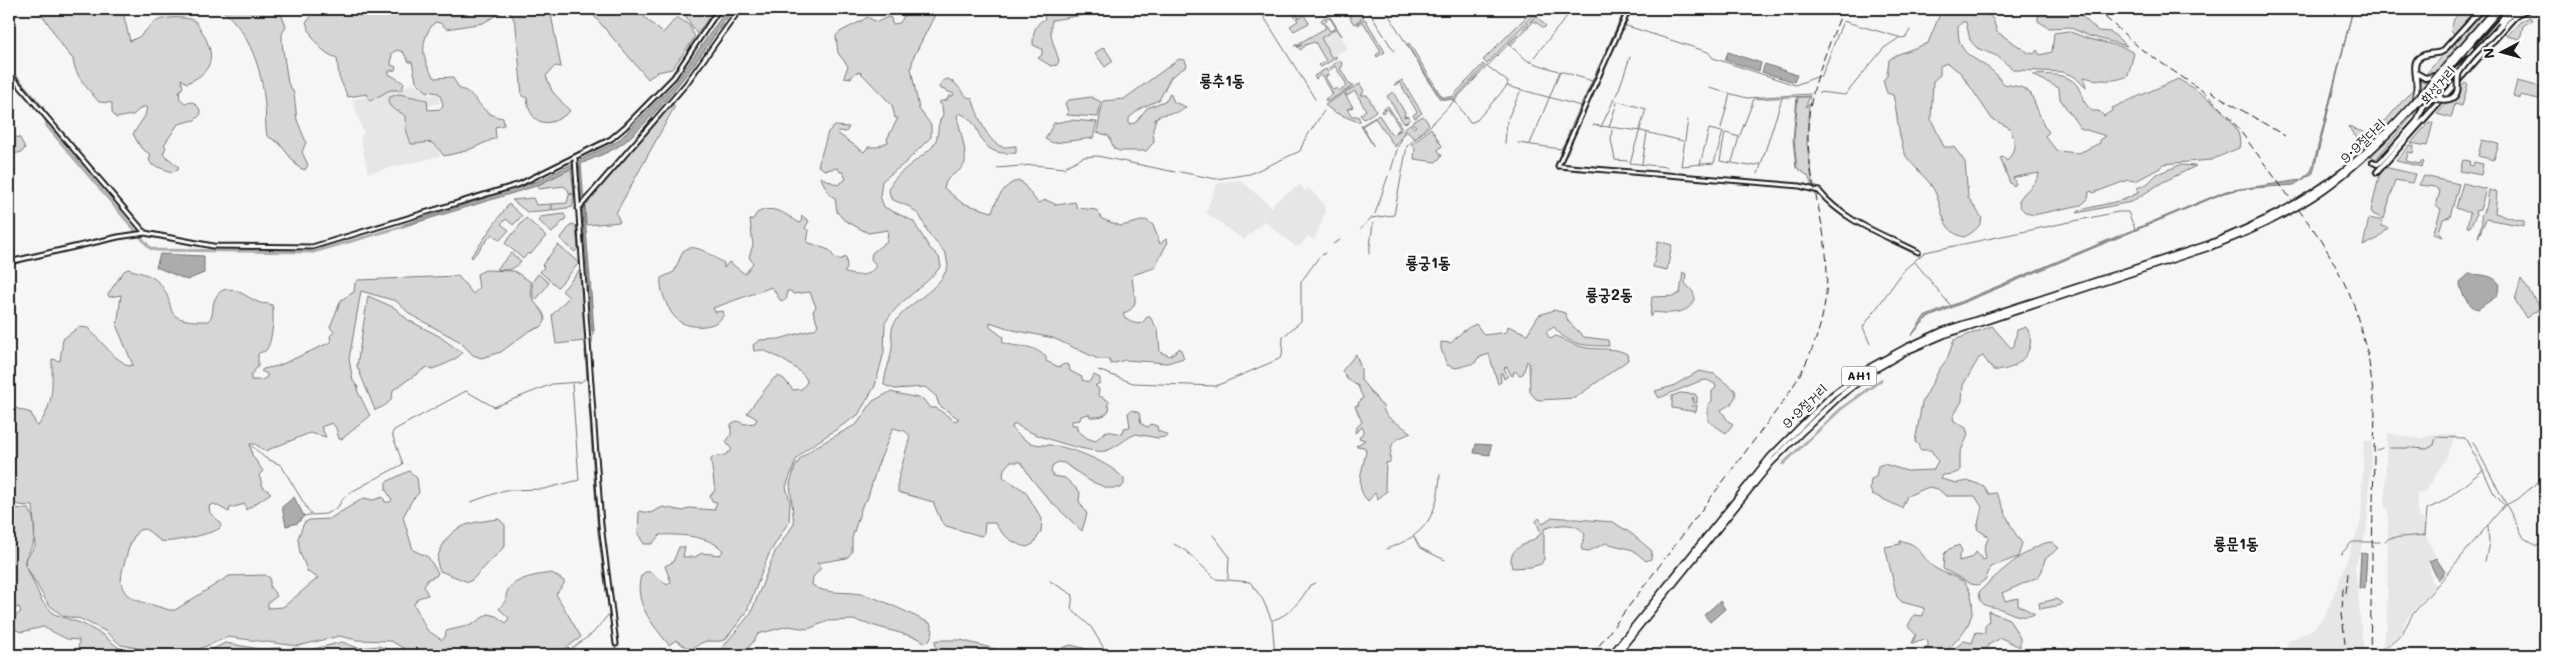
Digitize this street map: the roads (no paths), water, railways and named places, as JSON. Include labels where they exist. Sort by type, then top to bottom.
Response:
[{"type":"highway","name":"9·9절다리","points":[[2209,246],[2268,219],[2322,187],[2358,158],[2416,100],[2495,9]]},
{"type":"highway","name":"9·9절다리","points":[[2436,77],[2500,9]]},
{"type":"highway","name":"9·9절거리","points":[[1611,655],[1771,456],[1832,395],[1872,366],[1905,348],[1942,332],[2209,246]]},
{"type":"highway","name":"9·9절거리","points":[[1616,655],[1771,463],[1839,397],[1874,370],[1907,351],[1944,335],[2209,246]]},
{"type":"main road","points":[[2482,9],[2443,51],[2436,54],[2422,55],[2417,59],[2414,65],[2418,84],[2416,100],[2430,97],[2449,99],[2455,95],[2459,73],[2511,14]]},
{"type":"main road","points":[[2500,9],[2511,14],[2518,14],[2529,9]]},
{"type":"main road","name":"화성거리","points":[[2374,162],[2379,163],[2411,128],[2424,107],[2502,20],[2505,12]]},
{"type":"main road","name":"화성거리","points":[[2377,172],[2518,14]]},
{"type":"main road","points":[[2415,72],[2423,78],[2436,77],[2435,90],[2443,99]]},
{"type":"street","points":[[9,262],[118,237],[142,234],[213,246],[312,247],[520,184],[618,135],[669,84],[719,9]]},
{"type":"street","points":[[578,210],[686,84],[740,9]]},
{"type":"street","points":[[1629,9],[1558,166],[1800,186],[1819,191],[1826,201],[1843,215],[1918,252]]},
{"type":"street","points":[[9,73],[142,234]]},
{"type":"street","points":[[575,158],[601,525],[616,644]]},
{"type":"waterway","points":[[1259,9],[1315,99]]},
{"type":"waterway","points":[[1367,9],[1394,51]]},
{"type":"waterway","points":[[1385,9],[1440,99],[1456,100]]},
{"type":"waterway","points":[[1361,229],[1371,218],[1394,215],[1407,146],[1430,126],[1542,9]]},
{"type":"waterway","points":[[1530,62],[1573,9]]},
{"type":"waterway","points":[[1604,9],[1622,16]]},
{"type":"waterway","points":[[1567,136],[1625,9]]},
{"type":"waterway","points":[[1626,21],[1632,9]]},
{"type":"waterway","points":[[1624,25],[1708,52],[1713,58],[1795,85],[1822,75],[1843,21],[1902,38],[1906,37],[1910,30]]},
{"type":"waterway","points":[[1564,157],[1624,25]]},
{"type":"waterway","points":[[1819,92],[1845,95],[1884,48],[1899,38]]},
{"type":"waterway","points":[[1508,44],[1528,61],[1558,71]]},
{"type":"waterway","points":[[1601,127],[1619,89],[1630,57]]},
{"type":"waterway","points":[[1487,66],[1508,82],[1507,86]]},
{"type":"waterway","points":[[9,68],[43,108],[47,126],[150,248],[156,250],[313,252],[404,226]]},
{"type":"waterway","points":[[1537,128],[1560,71],[1592,81]]},
{"type":"waterway","points":[[1455,101],[1470,123],[1477,120],[1507,86],[1581,106]]},
{"type":"waterway","points":[[1709,88],[1747,98],[1810,94]]},
{"type":"waterway","points":[[1508,118],[1520,92]]},
{"type":"waterway","points":[[1721,128],[1730,94]]},
{"type":"waterway","points":[[1740,135],[1754,99],[1810,96]]},
{"type":"waterway","points":[[1796,168],[1793,139],[1797,97]]},
{"type":"waterway","points":[[1758,174],[1782,98]]},
{"type":"waterway","points":[[1613,100],[1646,109],[1630,163],[1667,167]]},
{"type":"waterway","points":[[1609,127],[1617,103]]},
{"type":"waterway","points":[[1180,172],[1216,179],[1250,174],[1300,151],[1304,141],[1324,111]]},
{"type":"waterway","points":[[1688,120],[1681,166],[1714,163],[1723,132]]},
{"type":"waterway","points":[[1505,143],[1507,121]]},
{"type":"waterway","points":[[1593,125],[1641,131],[1683,141]]},
{"type":"waterway","points":[[1700,165],[1709,129],[1722,132]]},
{"type":"waterway","points":[[1530,144],[1536,130]]},
{"type":"waterway","points":[[1612,130],[1611,139],[1615,160],[1628,161]]},
{"type":"waterway","points":[[1391,170],[1398,146],[1406,131]]},
{"type":"waterway","points":[[1642,164],[1647,133]]},
{"type":"waterway","points":[[1725,133],[1720,161],[1750,166],[1760,164]]},
{"type":"waterway","points":[[1726,133],[1739,137]]},
{"type":"waterway","points":[[1732,162],[1739,137]]},
{"type":"waterway","points":[[1518,143],[1561,149],[1567,138]]},
{"type":"waterway","points":[[1066,166],[1084,157],[1097,156],[1175,172]]},
{"type":"waterway","points":[[997,168],[1033,165],[1065,168]]},
{"type":"waterway","points":[[1375,214],[1388,176]]},
{"type":"waterway","points":[[1870,344],[1863,327],[1905,269],[1925,252],[2118,212],[2128,212],[2135,229]]},
{"type":"waterway","points":[[1369,254],[1373,223]]},
{"type":"waterway","points":[[1333,244],[1340,240]]},
{"type":"waterway","points":[[1098,370],[1133,383],[1216,386],[1279,359],[1282,356],[1283,337],[1301,321],[1301,282],[1319,257]]},
{"type":"waterway","points":[[1914,261],[1951,306]]},
{"type":"waterway","points":[[592,343],[593,331]]},
{"type":"waterway","points":[[563,655],[593,633],[609,614],[598,533],[585,350]]},
{"type":"waterway","points":[[252,446],[265,458],[281,465],[311,515],[326,514],[338,507],[343,498],[351,492],[403,464],[392,434],[394,430],[466,391],[494,407],[552,384],[581,382],[586,378]]},
{"type":"waterway","points":[[1783,464],[1842,408],[1881,380]]},
{"type":"waterway","points":[[471,502],[505,490],[544,489],[579,480],[572,384]]},
{"type":"waterway","points":[[2412,448],[2427,449],[2434,445],[2436,437],[2465,438],[2483,470]]},
{"type":"waterway","points":[[2473,442],[2524,538],[2536,546],[2545,543]]},
{"type":"waterway","points":[[2377,450],[2382,448]]},
{"type":"waterway","points":[[2389,448],[2410,448]]},
{"type":"waterway","points":[[2385,541],[2390,538],[2425,535],[2427,509],[2444,501],[2483,470],[2493,492],[2504,505]]},
{"type":"waterway","points":[[1386,549],[1411,538],[1427,522],[1433,512],[1436,501],[1440,474]]},
{"type":"waterway","points":[[2370,655],[2396,640],[2412,615],[2504,506],[2519,498],[2545,476]]},
{"type":"waterway","points":[[304,516],[310,515]]},
{"type":"waterway","points":[[2485,561],[2489,543],[2488,526]]},
{"type":"waterway","points":[[1213,535],[1229,556],[1228,579]]},
{"type":"waterway","points":[[1414,537],[1420,548],[1445,560]]},
{"type":"waterway","points":[[2341,554],[2352,542],[2380,542]]},
{"type":"waterway","points":[[1174,544],[1186,551],[1216,579],[1250,582],[1263,600],[1272,621],[1275,655]]},
{"type":"waterway","points":[[1050,581],[1073,595],[1071,609],[1091,627],[1108,655]]},
{"type":"waterway","points":[[1273,620],[1290,611],[1310,585],[1315,583]]},
{"type":"railway","points":[[1592,655],[1780,406],[1805,365],[1814,344],[1821,323],[1827,279],[1823,231],[1809,154],[1809,113],[1816,83],[1843,9]]},
{"type":"railway","points":[[2096,9],[2141,49],[2204,92],[2229,116],[2322,241],[2354,305],[2368,355],[2375,407],[2370,655]]},
{"type":"railway","points":[[2210,91],[2285,136]]},
{"type":"railway","points":[[2346,593],[2348,573]]},
{"type":"railway","points":[[2343,588],[2342,612],[2346,655]]},
{"type":"district","name":"룡추1동","points":[[1222,80]]},
{"type":"district","name":"룡궁1동","points":[[1428,262]]},
{"type":"district","name":"룡궁2동","points":[[1609,294]]},
{"type":"district","name":"룡문1동","points":[[2236,543]]}]
